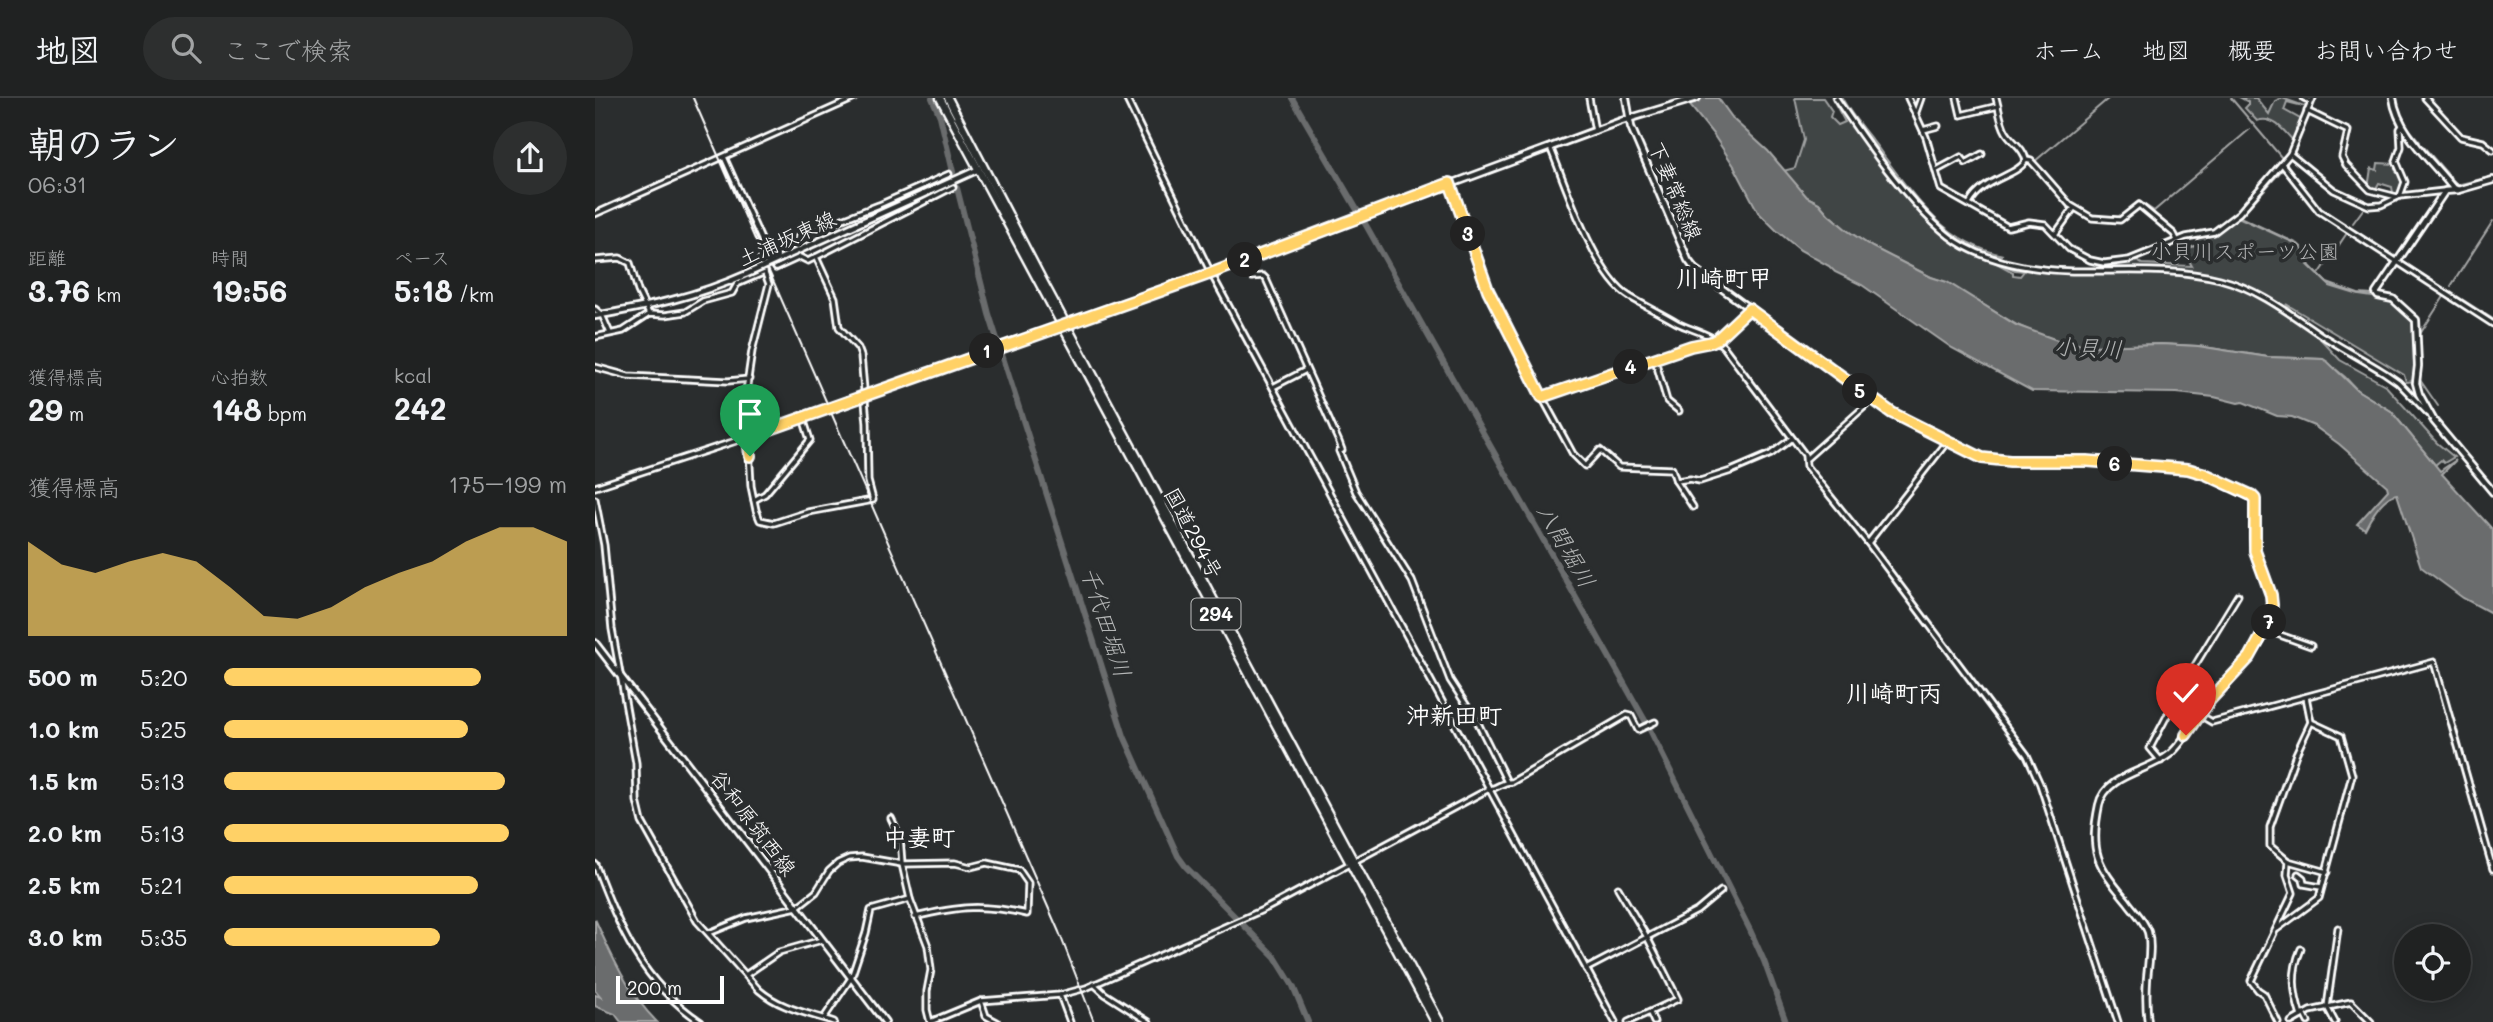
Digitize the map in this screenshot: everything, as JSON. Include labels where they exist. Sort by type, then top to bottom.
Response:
[{"type":"highway","name":"国道294号","points":[[940,98],[981,168],[1435,1022]]},
{"type":"highway","name":"国道294号","points":[[948,98],[981,168]]},
{"type":"highway","name":"国道294号","points":[[1352,863],[1440,1022]]},
{"type":"main road","name":"下妻常総線","points":[[1626,98],[1629,118],[1688,261],[1872,400],[1947,442],[1982,458],[2087,461],[2188,469],[2205,474],[2255,499],[2255,551],[2272,605],[2266,630],[2250,657],[2210,700],[2180,744],[2161,761],[2105,790],[2099,803],[2095,833],[2097,860],[2140,917],[2148,933],[2148,1022]]},
{"type":"main road","points":[[1000,347],[1212,273],[1629,118],[1697,98]]},
{"type":"main road","points":[[2393,98],[2402,126],[2452,187],[2458,190]]},
{"type":"main road","name":"土浦坂東線","points":[[595,316],[697,294],[981,168]]},
{"type":"main road","points":[[2493,180],[2445,191],[2377,294],[2393,299],[2416,320],[2417,388],[2431,417],[2493,492]]},
{"type":"main road","name":"谷和原筑西線","points":[[595,643],[885,1022]]},
{"type":"street","points":[[595,214],[855,98]]},
{"type":"street","points":[[1126,98],[1212,273],[1615,1022]]},
{"type":"street","points":[[1589,98],[1595,131]]},
{"type":"street","points":[[1836,98],[1917,205],[1944,232],[1963,246],[2001,260],[2056,270],[2174,272],[2231,282],[2279,305],[2385,373],[2411,394],[2431,417]]},
{"type":"street","points":[[1908,98],[1923,130],[1941,189],[2008,227],[2041,222],[2049,226],[2069,249],[2097,264],[2129,260],[2177,240],[2214,232],[2234,218],[2290,154],[2312,100],[2304,98]]},
{"type":"street","points":[[1916,112],[1921,98]]},
{"type":"street","points":[[1957,98],[1961,115],[1998,106]]},
{"type":"street","points":[[1996,98],[2006,132],[2023,150],[2027,160],[2074,208],[2092,218],[2117,220],[2124,218],[2139,205],[2174,234],[2177,240]]},
{"type":"street","points":[[2425,98],[2461,137],[2483,142],[2493,150]]},
{"type":"street","points":[[2307,111],[2347,129],[2349,136],[2342,157],[2346,165],[2370,190],[2399,196]]},
{"type":"street","points":[[1923,130],[1938,126]]},
{"type":"street","points":[[2399,196],[2405,183],[2396,161],[2401,147],[2402,126]]},
{"type":"street","points":[[1551,147],[1574,209],[1611,281],[1628,296],[1678,323],[1717,339],[1807,458],[1807,466],[2027,755],[2035,771],[2118,1022]]},
{"type":"street","points":[[1936,170],[1961,157],[1966,163],[1982,154]]},
{"type":"street","points":[[2290,154],[2333,190],[2372,207],[2399,196],[2445,191]]},
{"type":"street","points":[[724,157],[775,267],[800,257],[808,261],[953,187]]},
{"type":"street","points":[[1969,204],[1975,194],[1990,181],[2016,169],[2027,160]]},
{"type":"street","points":[[2284,162],[2316,209],[2493,324]]},
{"type":"street","points":[[794,245],[799,236],[846,219],[949,174]]},
{"type":"street","points":[[1450,183],[1488,290],[1573,454],[1585,466],[1600,450],[1619,467],[1672,469],[1676,481],[1693,507]]},
{"type":"street","points":[[2056,233],[2074,208]]},
{"type":"street","points":[[760,260],[769,284],[752,351],[748,379],[748,437],[754,500],[760,520],[770,523],[808,512],[873,500],[868,481],[862,356],[839,327],[835,298],[815,257]]},
{"type":"street","points":[[595,260],[620,258],[630,263],[638,291],[649,314]]},
{"type":"street","points":[[1242,262],[1252,277],[1263,276],[1266,279],[1339,442],[1342,450],[1339,451],[1356,492],[1403,564],[1444,659],[1450,680],[1478,723],[1507,782]]},
{"type":"street","points":[[595,337],[623,331],[649,314],[685,312],[703,301],[732,293],[737,284],[765,272]]},
{"type":"street","points":[[595,309],[602,315],[610,333]]},
{"type":"street","points":[[1542,397],[1717,339],[1749,309]]},
{"type":"street","points":[[595,487],[803,418],[1000,347]]},
{"type":"street","points":[[1655,360],[1667,401],[1679,411]]},
{"type":"street","points":[[595,367],[628,376],[728,381],[748,379]]},
{"type":"street","points":[[1273,387],[1306,370]]},
{"type":"street","points":[[1807,458],[1872,400]]},
{"type":"street","points":[[754,500],[765,494],[810,440],[803,418]]},
{"type":"street","points":[[1676,481],[1700,481],[1731,471],[1770,454],[1792,438]]},
{"type":"street","points":[[1868,543],[1947,442]]},
{"type":"street","points":[[595,499],[604,545],[612,629],[636,763],[637,801],[642,822],[697,921],[768,998],[793,1011],[834,1022]]},
{"type":"street","points":[[2161,761],[2150,748],[2186,680],[2238,594]]},
{"type":"street","points":[[2266,630],[2311,646]]},
{"type":"street","points":[[2200,715],[2212,722],[2434,662],[2493,869]]},
{"type":"street","points":[[2306,697],[2311,722],[2296,754],[2270,827],[2270,846],[2288,861],[2327,872]]},
{"type":"street","points":[[891,818],[900,837],[902,864],[915,917],[930,956],[931,970],[926,992],[930,1022],[981,1001],[1060,995],[1078,991],[1267,908],[1489,789],[1512,782],[1626,715],[1631,716],[1638,730],[1655,722]]},
{"type":"street","points":[[2275,930],[2319,898],[2352,775],[2341,736],[2311,722]]},
{"type":"street","points":[[708,933],[746,918],[797,907],[816,892],[829,871],[849,858],[862,857],[902,864],[955,863],[971,867],[986,863],[1019,870],[1028,883],[1027,914],[979,906],[955,907],[915,917]]},
{"type":"street","points":[[2278,1022],[2264,994],[2251,981],[2293,893],[2287,874],[2288,861]]},
{"type":"street","points":[[595,864],[619,925],[637,959],[678,1005],[701,1022]]},
{"type":"street","points":[[2298,874],[2303,878],[2304,884],[2322,887]]},
{"type":"street","points":[[1618,888],[1647,937],[1678,999],[1628,1022]]},
{"type":"street","points":[[1586,969],[1697,911],[1721,891]]},
{"type":"street","points":[[824,1018],[851,978],[871,910],[910,899]]},
{"type":"street","points":[[2335,1022],[2327,1007],[2338,928]]},
{"type":"street","points":[[747,974],[779,952],[822,940]]},
{"type":"street","points":[[2301,949],[2295,964],[2293,993],[2302,1015],[2308,1022]]},
{"type":"street","points":[[1094,984],[1149,1022]]},
{"type":"street","points":[[1060,995],[1070,1022]]},
{"type":"street","points":[[981,1001],[986,1016],[997,1022]]},
{"type":"street","points":[[2291,1022],[2302,1015],[2351,1002],[2371,1022]]},
{"type":"street","points":[[1650,1013],[1654,1022]]},
{"type":"green space","points":[[1795,98],[1823,98],[1832,111],[1830,117],[1838,125],[1845,122],[1832,98],[1835,98],[1896,181],[1947,236],[2013,272],[2013,275],[2020,276],[2024,271],[1993,260],[2072,273],[2178,274],[2213,279],[2240,288],[2266,299],[2314,332],[2340,360],[2385,385],[2437,443],[2454,457],[2444,463],[2441,460],[2435,465],[2391,411],[2357,390],[2323,359],[2268,357],[2198,346],[2092,346],[2057,340],[2017,325],[1947,283],[1872,247],[1848,231],[1819,203],[1807,197],[1783,171],[1795,168],[1804,140]]},
{"type":"green space","points":[[1840,98],[1933,216],[1964,240],[2003,255],[1981,252],[1945,232],[1907,192]]},
{"type":"green space","points":[[2241,98],[2256,98],[2269,114],[2275,101],[2282,98],[2307,107],[2287,102],[2284,110],[2302,120],[2294,142],[2273,122],[2257,121],[2245,108],[2248,102]]},
{"type":"green space","points":[[2378,163],[2395,164],[2402,181],[2398,194],[2393,193],[2392,187],[2379,183],[2375,190],[2368,188],[2371,168],[2377,170]]},
{"type":"green space","name":"小貝川スポーツ公園","points":[[2238,217],[2301,247],[2308,265],[2330,286],[2359,295],[2393,300],[2415,321],[2416,381],[2406,382],[2404,375],[2286,304],[2293,313],[2249,287],[2221,277],[2178,270],[2124,269],[2099,264],[2137,261],[2142,264],[2192,266],[2183,250],[2198,245],[2197,237],[2215,233]]},
{"type":"water","name":"小貝川","points":[[1684,98],[1718,98],[1734,120],[1768,151],[1807,197],[1819,203],[1848,231],[1872,247],[1931,277],[1947,282],[2016,325],[2057,340],[2092,346],[2198,346],[2268,357],[2323,359],[2328,362],[2357,390],[2391,411],[2440,471],[2456,460],[2442,474],[2493,530],[2493,614],[2463,598],[2421,567],[2397,494],[2382,503],[2365,529],[2357,524],[2388,490],[2387,486],[2314,426],[2292,417],[2277,416],[2243,402],[2214,397],[2177,393],[2032,391],[1952,348],[1862,285],[1800,250],[1776,230],[1758,212],[1734,166]]},
{"type":"water","points":[[595,919],[629,987],[657,1022],[621,1022],[615,1014],[595,1006],[595,995],[601,997],[595,990]]},
{"type":"waterway","name":"千代田堀川","points":[[932,98],[940,116],[953,172]]},
{"type":"waterway","name":"八間堀川","points":[[1292,98],[1647,724],[1750,930],[1786,1022]]},
{"type":"waterway","points":[[1959,98],[1962,112]]},
{"type":"waterway","points":[[2008,132],[2034,162],[2109,98]]},
{"type":"waterway","points":[[2231,98],[2287,164],[2319,207],[2397,258]]},
{"type":"waterway","points":[[2405,124],[2420,142]]},
{"type":"waterway","points":[[2128,212],[2139,201],[2154,211],[2250,129]]},
{"type":"waterway","points":[[2423,146],[2457,185],[2493,176]]},
{"type":"waterway","points":[[2283,169],[2240,217],[2298,244],[2310,266],[2327,283],[2358,294],[2373,295]]},
{"type":"waterway","name":"千代田堀川","points":[[957,188],[989,314],[1124,736],[1178,856],[1275,957],[1293,986],[1308,1022]]},
{"type":"waterway","points":[[2353,223],[2364,208]]},
{"type":"waterway","points":[[2061,231],[2074,212]]},
{"type":"waterway","points":[[2088,214],[2120,218]]},
{"type":"waterway","points":[[2451,286],[2493,221]]},
{"type":"waterway","points":[[2320,273],[2347,233]]},
{"type":"waterway","points":[[2402,261],[2493,319]]},
{"type":"waterway","points":[[2438,406],[2420,380],[2420,334],[2445,295]]},
{"type":"railway","points":[[693,98],[1059,932],[1094,1022]]},
{"type":"district","name":"川崎町甲","points":[[1724,279]]},
{"type":"district","name":"川崎町丙","points":[[1894,694]]},
{"type":"district","name":"沖新田町","points":[[1454,716]]},
{"type":"district","name":"中妻町","points":[[919,838]]},
{"type":"route","points":[[750,456],[748,437],[1212,273],[1450,183],[1488,290],[1542,397],[1691,346],[1711,342],[1749,309],[1892,413],[1982,458],[2010,461],[2087,461],[2188,469],[2251,495],[2255,499],[2255,551],[2271,595],[2269,622],[2250,657],[2210,700],[2186,735]]}]
